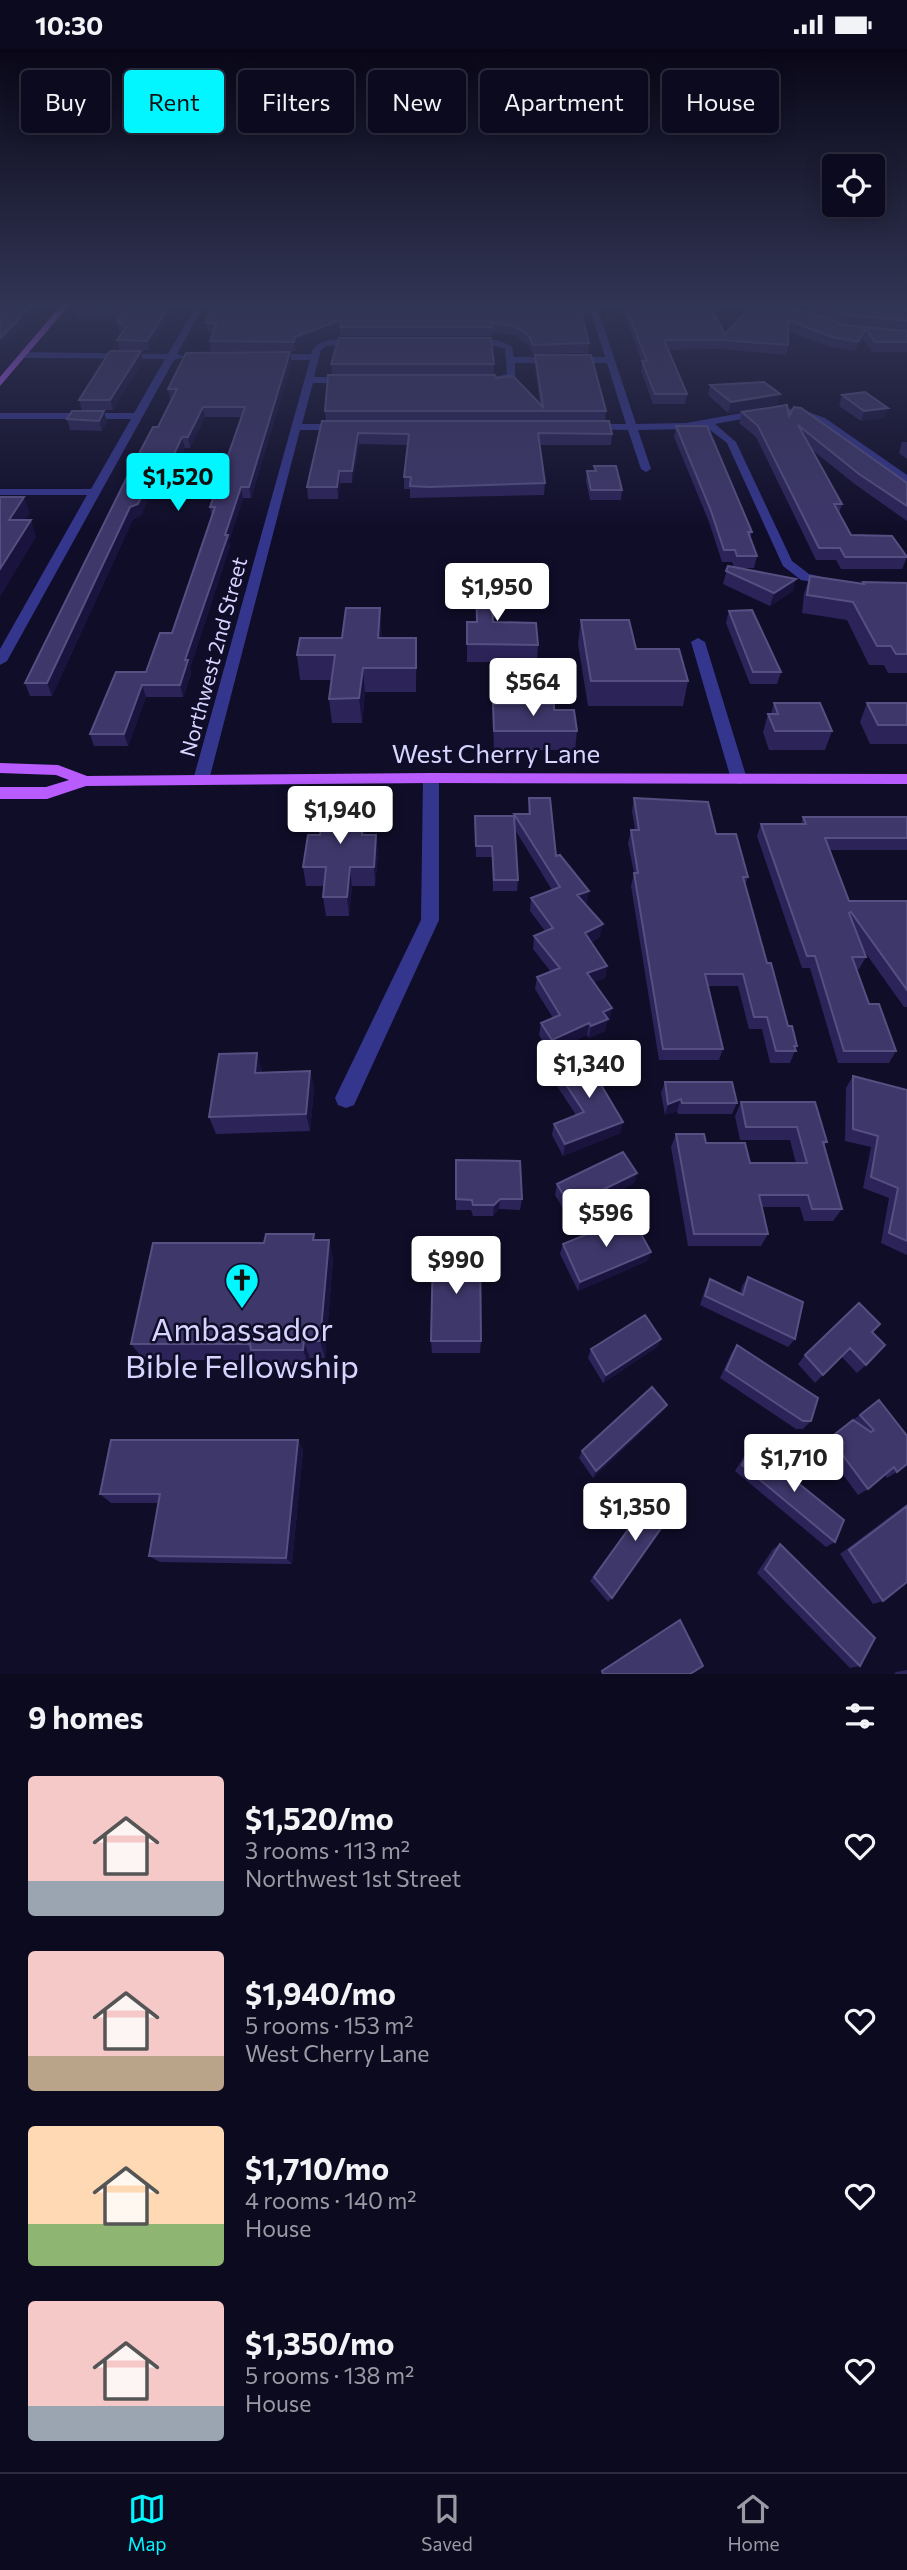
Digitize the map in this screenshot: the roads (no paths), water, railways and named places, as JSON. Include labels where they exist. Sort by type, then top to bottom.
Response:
[{"type":"main road","name":"West Cherry Lane","points":[[0,768],[58,770],[85,781]]},
{"type":"main road","name":"West Cherry Lane","points":[[0,793],[47,793],[85,781],[431,778],[907,779]]},
{"type":"street","points":[[0,661],[158,379]]},
{"type":"street","points":[[481,380],[492,379]]},
{"type":"street","points":[[615,379],[646,469]]},
{"type":"street","points":[[308,380],[364,380]]},
{"type":"street","name":"Northwest 2nd Street","points":[[201,780],[308,380]]},
{"type":"street","points":[[575,427],[708,423],[770,411],[800,412],[821,420],[907,480]]},
{"type":"street","points":[[0,415],[137,416]]},
{"type":"street","points":[[708,423],[731,442],[788,563],[805,576],[841,585]]},
{"type":"street","points":[[295,427],[351,427]]},
{"type":"street","points":[[0,492],[94,492]]},
{"type":"street","points":[[698,642],[739,779]]},
{"type":"street","points":[[346,1098],[430,921],[431,778]]},
{"type":"place","name":"Ambassador Bible Fellowship","points":[[242,1310]]}]
